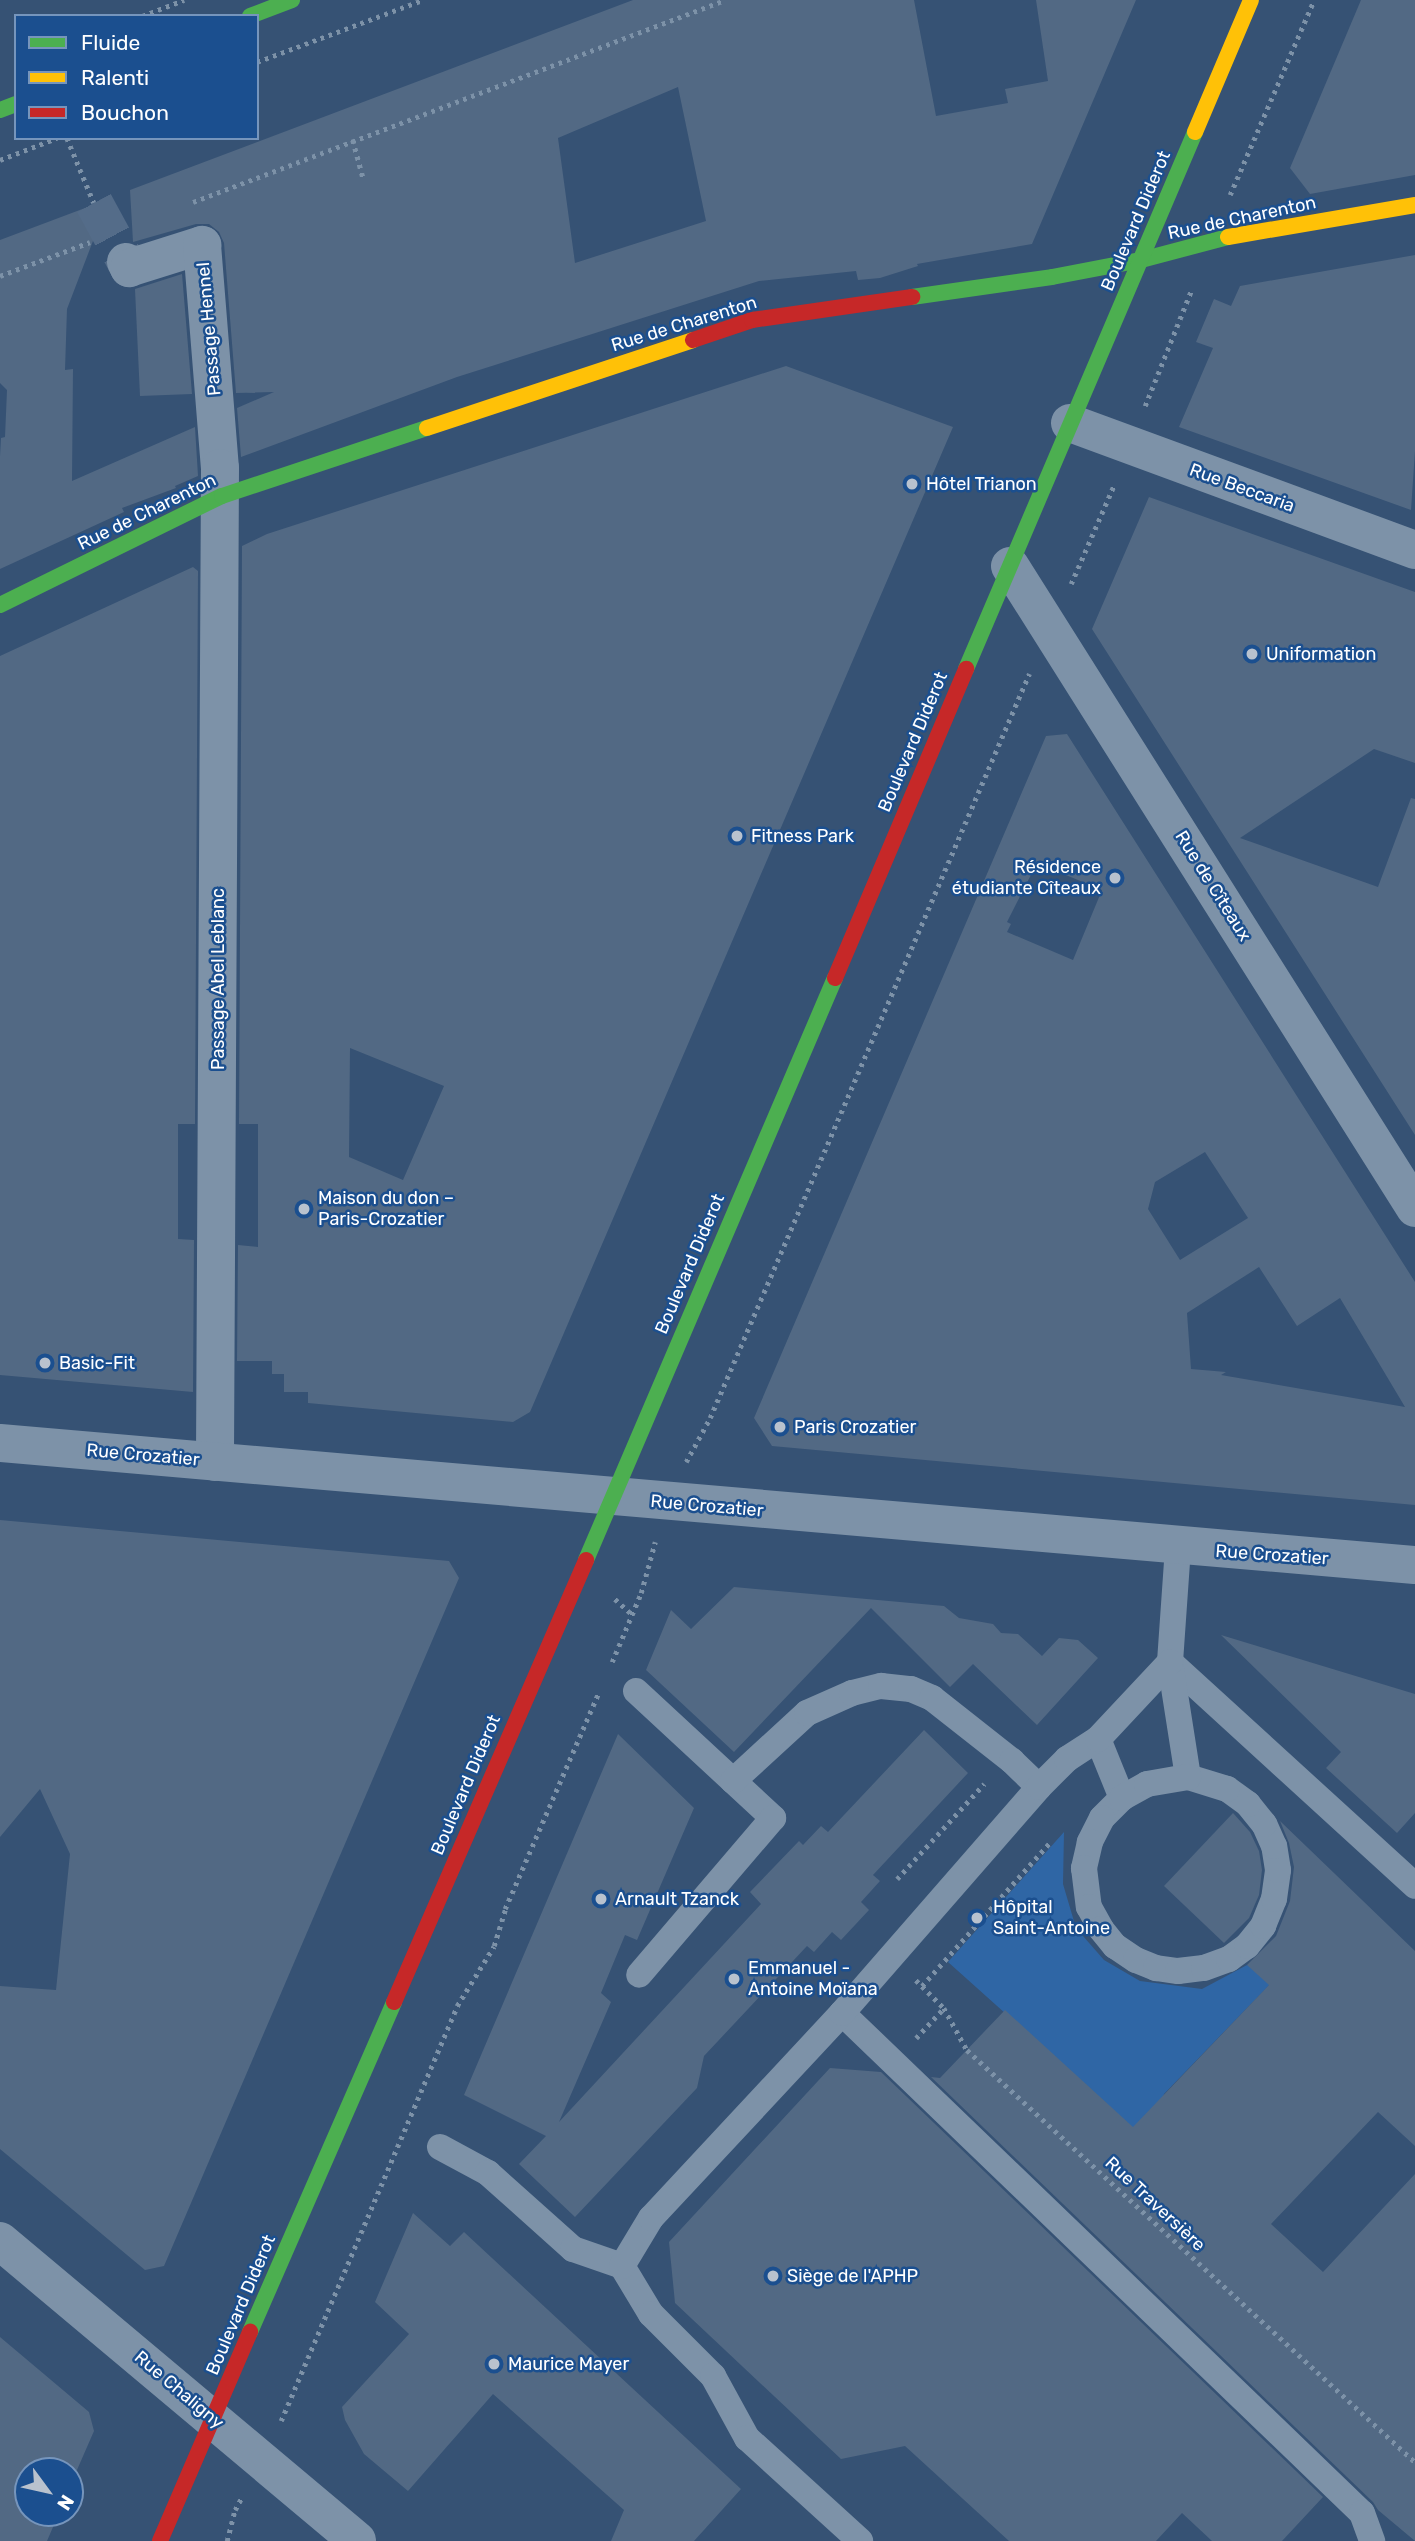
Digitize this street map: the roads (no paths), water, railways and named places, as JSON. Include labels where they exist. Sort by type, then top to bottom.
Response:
[{"type":"main road","points":[[255,14],[291,0]]},
{"type":"main road","name":"Boulevard Diderot","points":[[160,2541],[611,1497],[1251,0]]},
{"type":"main road","name":"Rue de Charenton","points":[[0,604],[222,496],[752,320],[1052,277],[1141,260],[1232,236],[1415,205]]},
{"type":"street","name":"Passage Hennel","points":[[113,249],[129,268],[202,245],[222,496]]},
{"type":"street","name":"Rue Beccaria","points":[[1070,423],[1415,550]]},
{"type":"street","name":"Passage Abel Leblanc","points":[[215,1462],[222,496]]},
{"type":"street","name":"Rue de Cîteaux","points":[[1010,566],[1415,1208]]},
{"type":"street","name":"Rue Crozatier","points":[[0,1443],[1178,1547],[1415,1565]]},
{"type":"street","name":"Rue Chaligny","points":[[0,2241],[357,2541]]},
{"type":"lane","points":[[1178,1547],[1170,1662],[1188,1777]]},
{"type":"lane","points":[[622,2266],[651,2218],[842,2013],[1038,1787],[1067,1759],[1098,1738],[1170,1662]]},
{"type":"lane","points":[[1170,1662],[1415,1886]]},
{"type":"lane","points":[[733,1781],[807,1713],[852,1693],[881,1686],[911,1689],[932,1698],[1012,1761],[1038,1787]]},
{"type":"lane","points":[[636,1691],[773,1818],[639,1975]]},
{"type":"lane","points":[[1098,1738],[1122,1798]]},
{"type":"lane","points":[[1188,1777],[1227,1789],[1248,1804],[1269,1835],[1278,1870],[1275,1899],[1263,1926],[1238,1952],[1204,1968],[1178,1971],[1136,1961],[1115,1946],[1101,1929],[1089,1907],[1084,1868],[1090,1842],[1102,1818],[1122,1798],[1147,1784],[1188,1777]]},
{"type":"lane","points":[[842,2013],[1362,2513],[1372,2541]]},
{"type":"lane","points":[[440,2147],[488,2173],[573,2249],[622,2266],[651,2314],[713,2376],[747,2438],[860,2541]]},
{"type":"tunnel","points":[[94,203],[126,262]]},
{"type":"place","name":"Hôtel Trianon","points":[[912,484]]},
{"type":"place","name":"Uniformation","points":[[1252,654]]},
{"type":"place","name":"Fitness Park","points":[[737,836]]},
{"type":"place","name":"Résidence étudiante Cîteaux","points":[[1115,878]]},
{"type":"place","name":"Maison du don – Paris-Crozatier","points":[[304,1209]]},
{"type":"place","name":"Basic-Fit","points":[[45,1363]]},
{"type":"place","name":"Paris Crozatier","points":[[780,1427]]},
{"type":"place","name":"Arnault Tzanck","points":[[601,1899]]},
{"type":"place","name":"Hôpital Saint-Antoine","points":[[977,1918]]},
{"type":"place","name":"Emmanuel - Antoine Moïana","points":[[734,1979]]},
{"type":"place","name":"Siège de l'APHP","points":[[773,2276]]},
{"type":"place","name":"Maurice Mayer","points":[[494,2364]]}]
